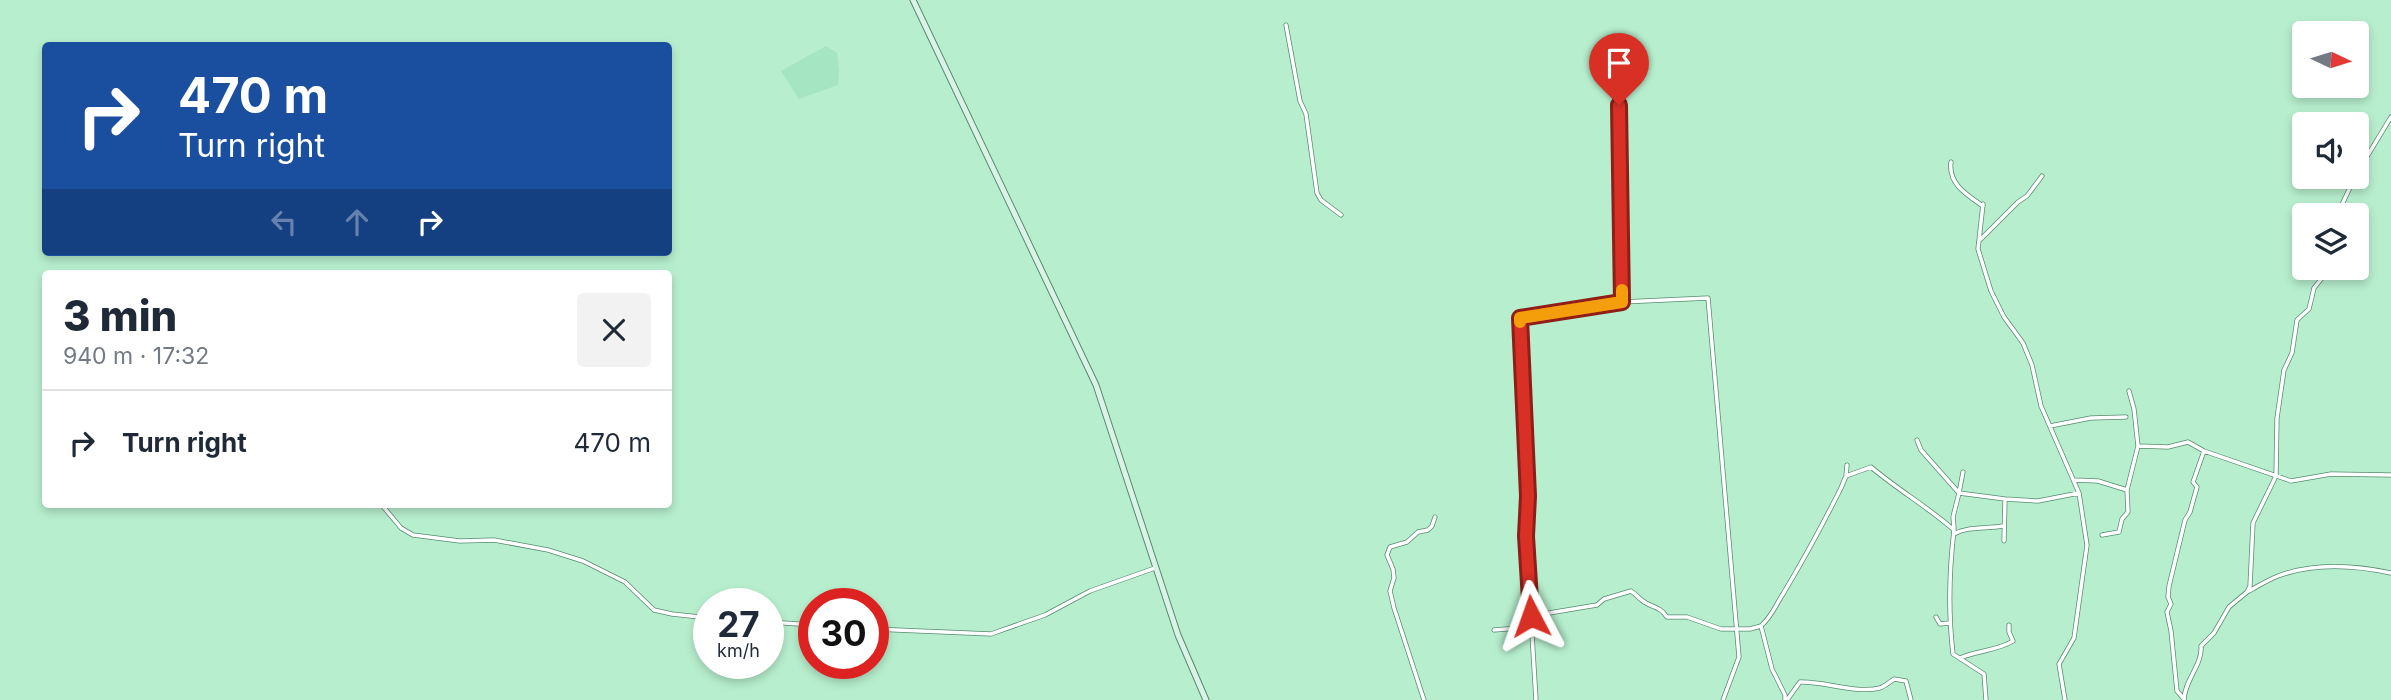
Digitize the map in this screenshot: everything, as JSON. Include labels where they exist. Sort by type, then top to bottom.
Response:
[{"type":"main road","points":[[913,0],[1096,385],[1178,635],[1206,700]]},
{"type":"street","points":[[1286,25],[1300,101],[1306,114],[1317,193],[1321,200],[1341,215]]},
{"type":"street","points":[[1618,60],[1622,302]]},
{"type":"street","points":[[2369,153],[2391,117]]},
{"type":"street","points":[[1951,162],[1957,186],[1983,205],[1978,249],[2004,317],[2023,343],[2032,365],[2041,406],[2079,493],[2087,545],[2074,638],[2059,664],[2064,700]]},
{"type":"street","points":[[1979,240],[2027,196],[2042,176]]},
{"type":"street","points":[[2247,592],[2250,586],[2253,523],[2276,476],[2277,418],[2284,370],[2292,353],[2297,320],[2309,309],[2314,288],[2320,280]]},
{"type":"street","points":[[1536,700],[1526,536],[1528,496],[1520,318],[1622,302],[1708,298],[1739,657],[1723,700]]},
{"type":"street","points":[[2102,535],[2119,532],[2122,519],[2128,512],[2127,490],[2138,446],[2129,391]]},
{"type":"street","points":[[2050,426],[2091,418],[2126,417]]},
{"type":"street","points":[[1917,440],[1921,450],[1959,493],[2038,501],[2079,493]]},
{"type":"street","points":[[2138,446],[2168,447],[2188,442],[2204,451],[2291,481],[2332,474],[2391,475]]},
{"type":"street","points":[[2184,700],[2178,691],[2167,612],[2171,604],[2168,597],[2173,566],[2178,555],[2177,547],[2197,487],[2193,482],[2204,451]]},
{"type":"street","points":[[1531,616],[1597,605],[1604,599],[1631,591],[1646,603],[1663,611],[1667,617],[1687,617],[1721,629],[1761,626],[1776,609],[1780,597],[1801,567],[1846,476],[1847,465]]},
{"type":"street","points":[[1846,476],[1871,467],[1909,498],[1936,514],[1954,532]]},
{"type":"street","points":[[1963,472],[1953,517],[1950,565],[1949,623],[1952,654],[1984,674],[1986,700]]},
{"type":"street","points":[[2074,480],[2098,481],[2127,490]]},
{"type":"street","points":[[2004,541],[2005,499]]},
{"type":"street","points":[[384,508],[401,528],[413,535],[460,541],[494,540],[548,550],[583,561],[625,582],[654,610],[693,616]]},
{"type":"street","points":[[1424,700],[1394,608],[1390,591],[1394,578],[1393,569],[1387,555],[1390,547],[1407,542],[1418,532],[1428,530],[1435,517]]},
{"type":"street","points":[[1954,532],[2003,526]]},
{"type":"street","points":[[2184,700],[2191,675],[2202,653],[2201,646],[2214,633],[2229,607],[2247,592],[2278,576],[2320,566],[2359,566],[2391,573]]},
{"type":"street","points":[[889,630],[991,634],[1045,615],[1090,591],[1157,567]]},
{"type":"street","points":[[1936,617],[1940,624],[1949,623]]},
{"type":"street","points":[[1960,658],[1981,650],[2007,645],[2014,640],[2008,625]]},
{"type":"street","points":[[1761,626],[1772,669],[1786,700],[1800,682],[1817,681],[1881,688],[1895,679],[1906,681],[1911,700]]},
{"type":"street","points":[[1493,630],[1532,627]]},
{"type":"shaded area","points":[[826,46],[837,53],[838,85],[799,99],[781,71]]},
{"type":"slow traffic","points":[[1520,322],[1520,318],[1622,302],[1622,290]]},
{"type":"route","points":[[1531,616],[1520,318],[1622,302],[1619,105]]}]
